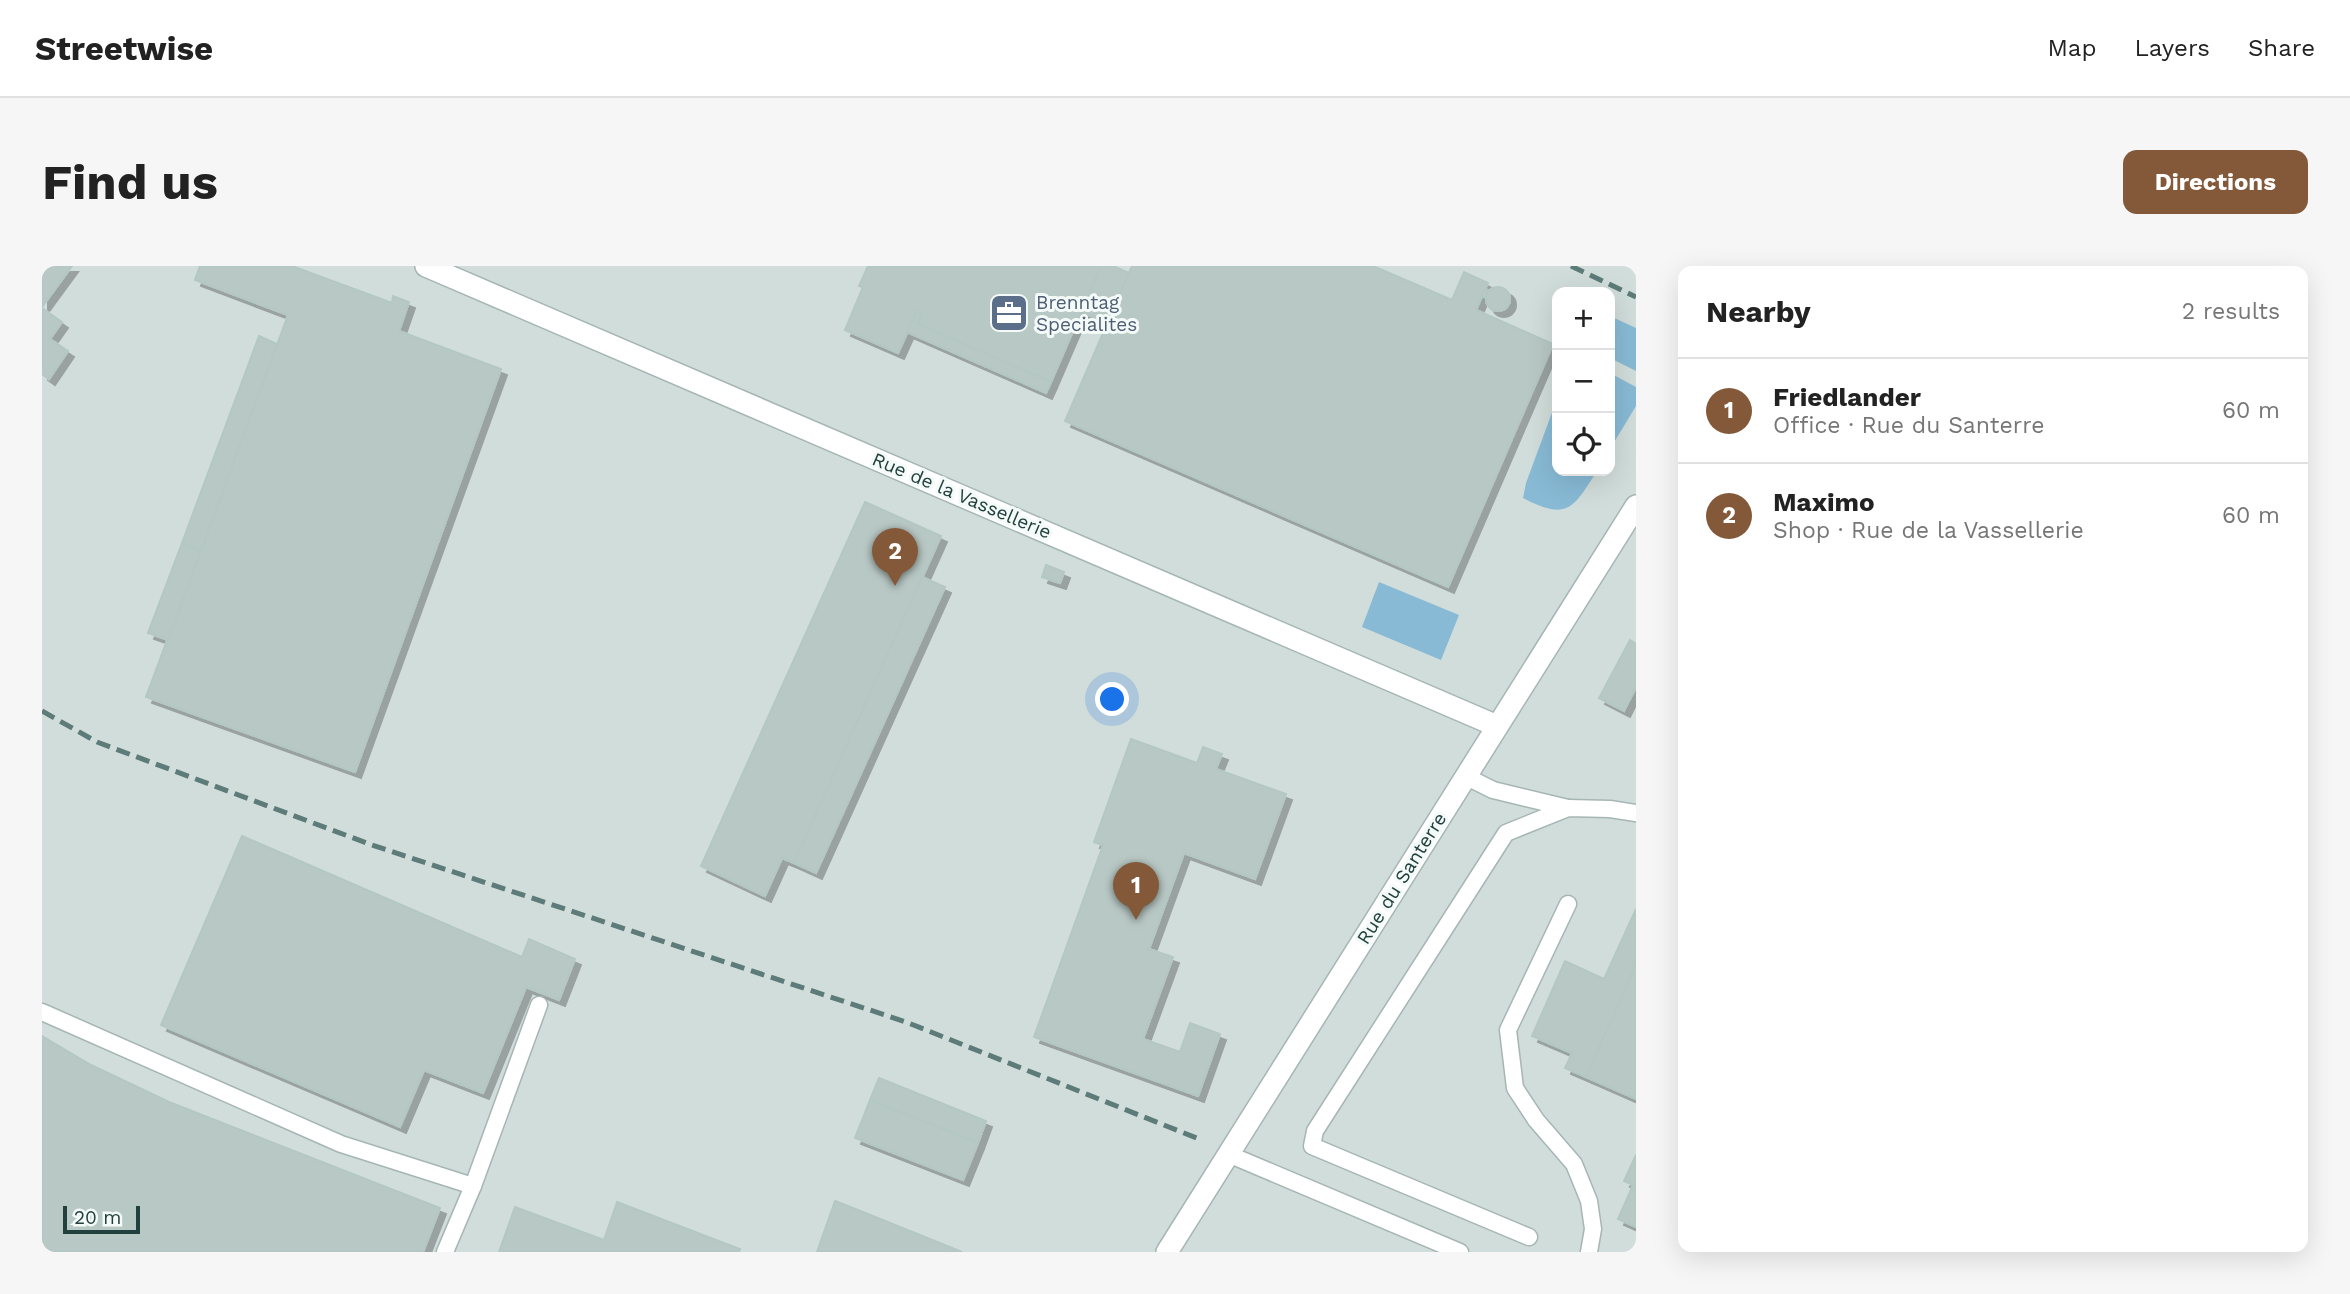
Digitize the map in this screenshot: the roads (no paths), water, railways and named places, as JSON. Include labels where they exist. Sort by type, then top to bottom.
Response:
[{"type":"street","name":"Rue de la Vassellerie","points":[[426,266],[1497,726]]},
{"type":"street","name":"Rue du Santerre","points":[[1167,1252],[1636,506]]},
{"type":"lane","points":[[1465,776],[1493,790],[1569,808],[1636,813]]},
{"type":"lane","points":[[1529,1237],[1312,1146],[1315,1131],[1506,833],[1569,808]]},
{"type":"lane","points":[[1568,904],[1508,1030],[1515,1088],[1536,1120],[1574,1164],[1589,1201],[1593,1229],[1589,1252]]},
{"type":"lane","points":[[445,1252],[539,1005]]},
{"type":"lane","points":[[42,1012],[341,1144],[472,1186]]},
{"type":"lane","points":[[1228,1153],[1460,1252]]},
{"type":"water","points":[[1615,318],[1636,328],[1636,371],[1615,360]]},
{"type":"water","points":[[1615,376],[1636,387],[1636,406],[1615,441]]},
{"type":"water","points":[[1552,413],[1552,476],[1594,476],[1575,502],[1559,510],[1523,498]]},
{"type":"water","points":[[1379,582],[1459,615],[1441,660],[1362,627]]},
{"type":"railway","points":[[1571,266],[1636,297]]},
{"type":"railway","points":[[42,711],[97,742],[372,845],[906,1022],[1199,1139]]},
{"type":"place","name":"Brenntag Specialites","points":[[1009,313]]},
{"type":"place","name":"Maximo","points":[[895,586]]},
{"type":"place","name":"Friedlander","points":[[1136,920]]}]
